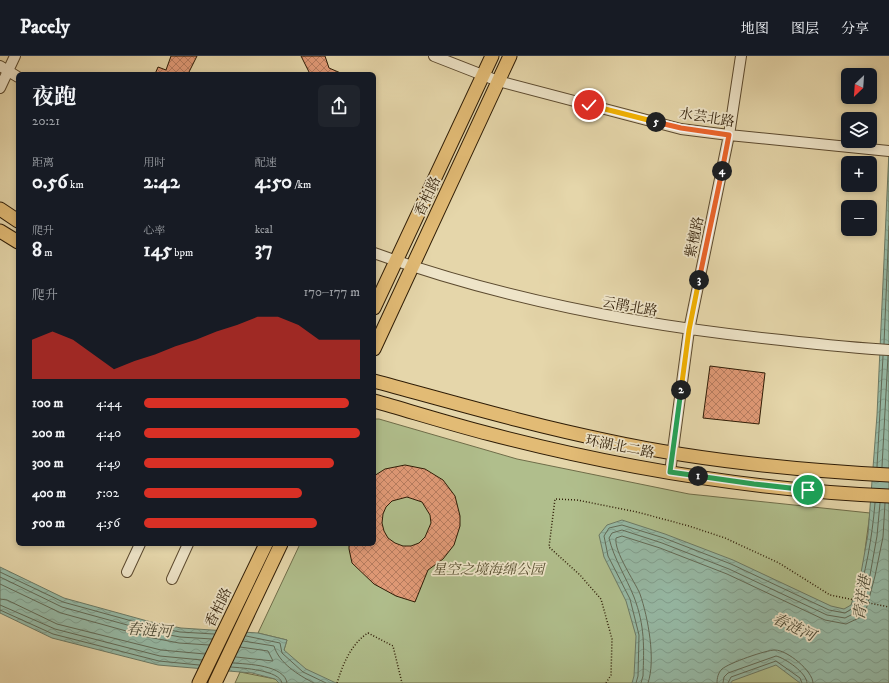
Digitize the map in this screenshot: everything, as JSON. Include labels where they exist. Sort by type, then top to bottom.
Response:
[{"type":"main road","name":"香柏路","points":[[376,303],[395,260],[492,56]]},
{"type":"main road","name":"香柏路","points":[[376,345],[510,56]]},
{"type":"main road","points":[[0,209],[16,220]]},
{"type":"main road","points":[[0,232],[16,241]]},
{"type":"main road","name":"环湖北二路","points":[[376,382],[610,442],[673,453],[756,464],[889,475]]},
{"type":"main road","name":"环湖北二路","points":[[376,402],[491,434],[604,460],[670,472],[754,484],[862,495],[889,496]]},
{"type":"main road","name":"香柏路","points":[[215,683],[265,546]]},
{"type":"main road","name":"香柏路","points":[[200,681],[280,546]]},
{"type":"street","points":[[0,88],[4,69],[15,56]]},
{"type":"street","name":"水芸北路","points":[[434,56],[498,81],[681,128],[729,135],[884,151]]},
{"type":"street","name":"紫檀路","points":[[670,472],[689,330],[729,135],[741,56]]},
{"type":"street","points":[[4,69],[16,76]]},
{"type":"street","name":"云鹃北路","points":[[376,254],[412,267],[498,291],[592,314],[689,330],[889,350]]},
{"type":"street","points":[[127,572],[139,546]]},
{"type":"street","points":[[172,579],[187,546]]},
{"type":"path","points":[[606,683],[611,675],[612,639],[601,599],[580,575],[549,547],[555,499],[577,500],[637,512],[725,538],[779,563],[830,595],[889,607]]},
{"type":"path","points":[[337,683],[341,671],[359,638],[368,633],[393,646],[402,683]]},
{"type":"green space","name":"星空之境海绵公园","points":[[376,419],[379,419],[517,459],[689,494],[870,513],[865,550],[889,683],[235,683],[240,672],[275,679],[287,640],[258,633],[299,546],[376,546]]},
{"type":"water","points":[[889,150],[889,683],[800,683],[776,665],[732,681],[731,683],[632,683],[634,676],[636,636],[626,601],[604,557],[599,535],[607,525],[622,520],[665,534],[733,560],[831,606],[844,609],[851,605],[861,573],[868,534],[877,415]]},
{"type":"water","name":"春涟河","points":[[0,567],[64,598],[151,622],[181,628],[258,633],[287,640],[284,650],[306,669],[336,683],[279,683],[275,679],[252,673],[158,665],[52,638],[0,613]]},
{"type":"building","points":[[171,56],[197,56],[189,72],[156,72],[158,67],[166,70]]},
{"type":"building","points":[[301,56],[325,56],[329,68],[338,72],[309,72]]},
{"type":"building","points":[[710,366],[765,373],[759,424],[703,418]]},
{"type":"building","points":[[405,465],[425,469],[443,480],[455,496],[460,516],[460,526],[454,545],[443,559],[428,570],[415,602],[396,596],[374,584],[352,563],[349,546],[376,546],[376,475],[385,469]],"holes":[[[407,497],[422,502],[430,515],[431,523],[425,537],[419,543],[411,546],[403,546],[395,543],[388,538],[384,531],[382,523],[383,514],[386,507],[392,501]]]},
{"type":"route","points":[[589,105],[681,128],[729,135],[689,330],[670,472],[808,490]]},
{"type":"water label","name":"青祥港","points":[[862,598]]}]
